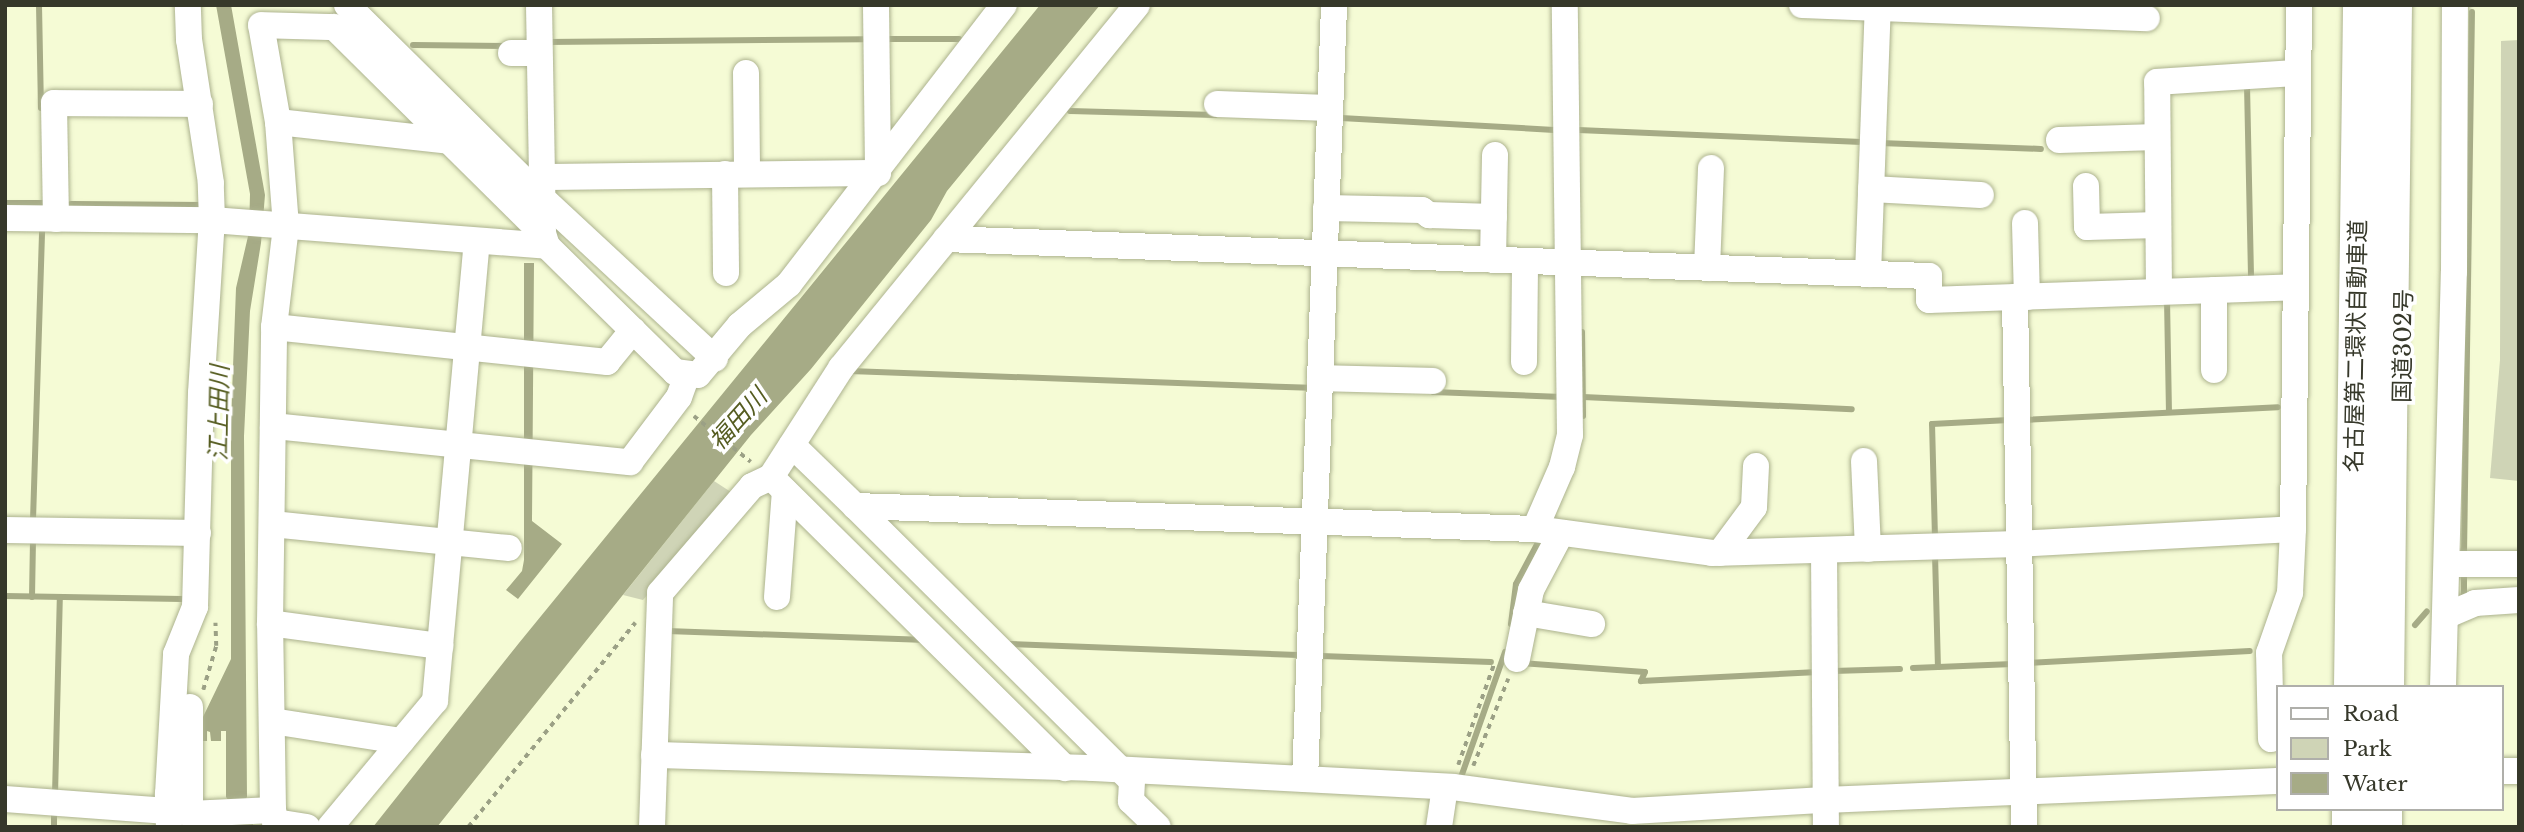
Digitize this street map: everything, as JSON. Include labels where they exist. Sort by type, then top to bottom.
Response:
[{"type":"highway","name":"名古屋第二環状自動車道","points":[[2352,685],[2361,5]]},
{"type":"highway","name":"名古屋第二環状自動車道","points":[[2385,685],[2393,5]]},
{"type":"highway","name":"国道302号","points":[[2401,685],[2408,5]]},
{"type":"street","points":[[188,5],[189,40],[211,183],[220,221],[201,393],[189,725],[190,814],[263,811],[275,822],[307,827]]},
{"type":"street","points":[[347,5],[541,188],[715,359]]},
{"type":"street","points":[[539,5],[526,53],[545,240]]},
{"type":"street","points":[[876,5],[878,173]]},
{"type":"street","points":[[263,811],[272,722],[270,623],[278,122],[261,25],[334,27],[675,372],[698,375],[715,359],[740,325],[789,284],[878,173],[914,119],[1004,5]]},
{"type":"street","points":[[777,597],[771,478],[841,368],[1137,5]]},
{"type":"street","points":[[1305,779],[1334,5]]},
{"type":"street","points":[[1517,659],[1531,590],[1570,435],[1576,263],[1565,5]]},
{"type":"street","points":[[1802,5],[1958,8],[2147,18]]},
{"type":"street","points":[[2271,739],[2269,653],[2290,593],[2293,529],[2299,5]]},
{"type":"street","points":[[2444,685],[2454,272],[2456,5]]},
{"type":"street","points":[[1868,274],[1878,7]]},
{"type":"street","points":[[726,273],[746,73]]},
{"type":"street","points":[[2159,292],[2157,82],[2298,73]]},
{"type":"street","points":[[57,219],[54,103],[200,104]]},
{"type":"street","points":[[1217,104],[1330,108]]},
{"type":"street","points":[[278,122],[449,141]]},
{"type":"street","points":[[2059,140],[2157,137]]},
{"type":"street","points":[[1493,260],[1495,155]]},
{"type":"street","points":[[1707,268],[1711,168]]},
{"type":"street","points":[[541,188],[736,174],[878,173]]},
{"type":"street","points":[[2086,186],[2087,227],[2158,225]]},
{"type":"street","points":[[1871,189],[1981,195]]},
{"type":"street","points":[[1326,208],[1422,211],[1429,215],[1494,217]]},
{"type":"street","points":[[5,218],[220,221],[477,243],[545,240]]},
{"type":"street","points":[[2024,827],[2018,544],[2021,297],[2025,223]]},
{"type":"street","points":[[946,239],[1929,276],[1929,300],[2295,287]]},
{"type":"street","points":[[330,827],[435,701],[477,243]]},
{"type":"street","points":[[1524,362],[1525,261]]},
{"type":"street","points":[[2214,290],[2214,370]]},
{"type":"street","points":[[274,327],[607,362],[633,330]]},
{"type":"street","points":[[273,426],[630,462],[679,397],[687,375]]},
{"type":"street","points":[[1320,378],[1433,381]]},
{"type":"street","points":[[792,444],[1132,781],[1131,801],[1158,827]]},
{"type":"street","points":[[1864,461],[1868,549]]},
{"type":"street","points":[[1720,553],[1755,507],[1756,466]]},
{"type":"street","points":[[652,827],[660,593],[752,486],[771,478]]},
{"type":"street","points":[[771,478],[1065,768]]},
{"type":"street","points":[[855,506],[1548,531],[1720,553],[2018,544],[2293,529]]},
{"type":"street","points":[[272,524],[509,548]]},
{"type":"street","points":[[5,530],[198,533]]},
{"type":"street","points":[[1824,550],[1826,827]]},
{"type":"street","points":[[2447,564],[2519,564]]},
{"type":"street","points":[[2445,616],[2474,603],[2519,600]]},
{"type":"street","points":[[5,799],[169,819],[177,654],[195,607]]},
{"type":"street","points":[[1526,612],[1591,624]]},
{"type":"street","points":[[270,623],[440,646]]},
{"type":"street","points":[[272,722],[401,741]]},
{"type":"street","points":[[654,755],[1120,770],[1305,779],[1458,788],[1632,811],[2276,781]]},
{"type":"street","points":[[1439,827],[1458,788]]},
{"type":"path","points":[[692,415],[771,478]]},
{"type":"path","points":[[468,827],[660,593]]},
{"type":"path","points":[[1458,788],[1470,774],[1517,659]]},
{"type":"green space","points":[[2519,40],[2519,481],[2490,478],[2500,360],[2501,41]]},
{"type":"green space","points":[[714,481],[734,494],[643,600],[623,595]]},
{"type":"water","points":[[216,5],[231,5],[265,195],[261,243],[250,311],[244,436],[247,797],[242,804],[253,817],[253,827],[223,827],[223,809],[231,804],[226,797],[226,731],[221,731],[221,741],[211,741],[210,732],[207,731],[207,741],[202,741],[202,719],[231,659],[231,420],[236,288],[249,232],[250,194]]},
{"type":"water","name":"福田川","points":[[1040,5],[1100,5],[947,191],[931,220],[811,369],[751,435],[437,827],[373,827],[519,643]]},
{"type":"water","points":[[524,263],[534,263],[532,521],[562,544],[518,599],[506,590],[522,571],[524,560]]},
{"type":"waterway","points":[[39,5],[41,108]]},
{"type":"waterway","points":[[2464,555],[2472,12]]},
{"type":"waterway","points":[[546,42],[866,39]]},
{"type":"waterway","points":[[888,39],[959,39]]},
{"type":"waterway","points":[[413,45],[505,46]]},
{"type":"waterway","points":[[2247,85],[2251,279],[2248,279]]},
{"type":"waterway","points":[[1070,111],[1215,115]]},
{"type":"waterway","points":[[1341,118],[1559,130]]},
{"type":"waterway","points":[[1578,130],[1862,142]]},
{"type":"waterway","points":[[1880,143],[2041,149]]},
{"type":"waterway","points":[[5,203],[43,203]]},
{"type":"waterway","points":[[71,204],[203,205]]},
{"type":"waterway","points":[[33,520],[42,231]]},
{"type":"waterway","points":[[2167,299],[2169,412]]},
{"type":"waterway","points":[[1582,332],[1583,416]]},
{"type":"waterway","points":[[850,371],[1310,388]]},
{"type":"waterway","points":[[1433,392],[1562,397]]},
{"type":"waterway","points":[[1583,397],[1852,409]]},
{"type":"waterway","points":[[2024,420],[2278,407]]},
{"type":"waterway","points":[[1935,538],[1932,424],[2009,420]]},
{"type":"waterway","points":[[32,597],[33,537]]},
{"type":"waterway","points":[[1511,624],[1516,584],[1541,537]]},
{"type":"waterway","points":[[1935,554],[1938,667]]},
{"type":"waterway","points":[[2464,574],[2464,594]]},
{"type":"waterway","points":[[5,596],[182,599]]},
{"type":"waterway","points":[[55,795],[60,597]]},
{"type":"waterway","points":[[2415,625],[2427,611]]},
{"type":"waterway","points":[[667,631],[920,640]]},
{"type":"waterway","points":[[1009,644],[1298,655]]},
{"type":"waterway","points":[[2028,663],[2250,651]]},
{"type":"waterway","points":[[1460,780],[1505,652]]},
{"type":"waterway","points":[[1321,656],[1491,662]]},
{"type":"waterway","points":[[1520,663],[1645,672],[1641,681],[1818,672]]},
{"type":"waterway","points":[[1913,668],[2013,664]]},
{"type":"waterway","points":[[1833,671],[1900,669]]},
{"type":"waterway","points":[[54,811],[54,827]]},
{"type":"water label","name":"江上田川","points":[[219,413]]}]
